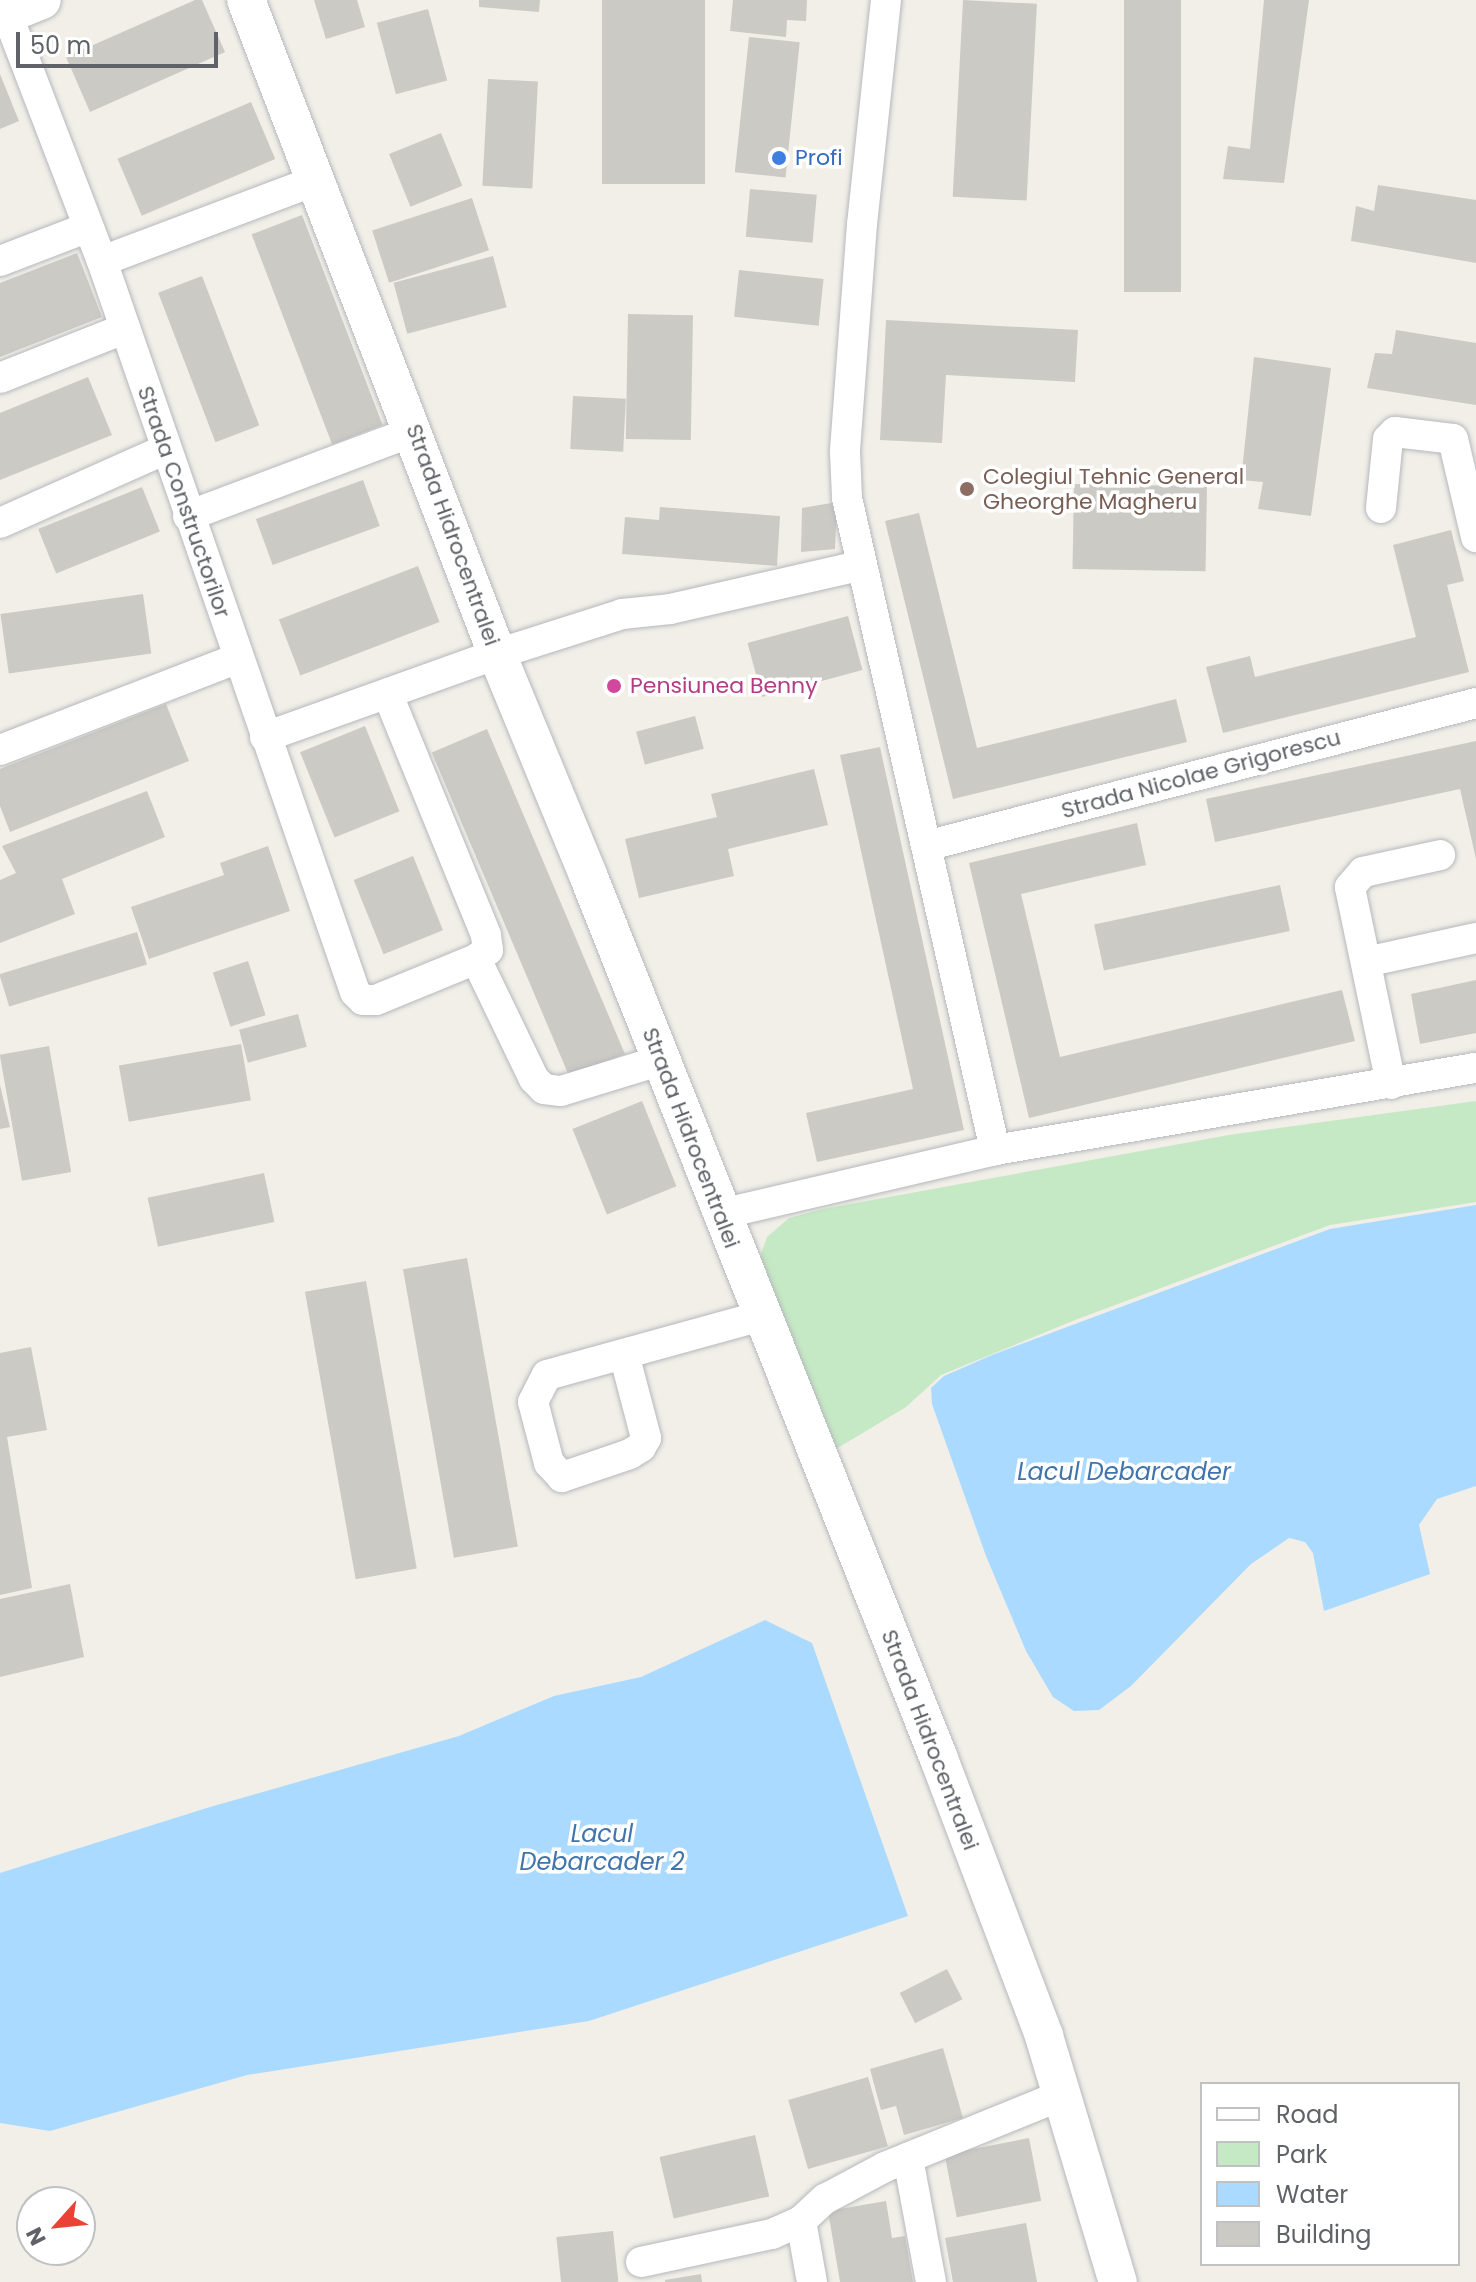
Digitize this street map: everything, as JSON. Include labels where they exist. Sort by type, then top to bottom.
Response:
[{"type":"street","name":"Strada Hidrocentralei","points":[[246,0],[414,431],[497,654],[662,1060],[939,1759],[1044,2036],[1118,2282]]},
{"type":"street","points":[[886,0],[862,224],[845,452],[847,498],[995,1150]]},
{"type":"street","name":"Strada Constructorilor","points":[[16,10],[188,516],[355,992],[363,1000],[376,1000],[476,959]]},
{"type":"street","points":[[102,261],[317,180]]},
{"type":"street","points":[[0,261],[89,227]]},
{"type":"street","points":[[0,378],[124,329]]},
{"type":"street","points":[[188,516],[414,431]]},
{"type":"street","points":[[1381,508],[1388,439],[1395,432],[1464,442],[1476,537]]},
{"type":"street","points":[[0,523],[166,449]]},
{"type":"street","points":[[265,737],[497,654],[622,614],[670,609],[860,566]]},
{"type":"street","points":[[0,750],[238,658]]},
{"type":"street","points":[[387,693],[486,935],[488,950],[476,959],[534,1079],[544,1089],[561,1091],[662,1060]]},
{"type":"street","name":"Strada Nicolae Grigorescu","points":[[926,846],[1476,703]]},
{"type":"street","points":[[1391,1084],[1350,887],[1363,872],[1440,855]]},
{"type":"street","points":[[1366,962],[1476,938]]},
{"type":"street","points":[[721,1214],[995,1150],[1476,1068]]},
{"type":"street","points":[[624,1354],[761,1316]]},
{"type":"street","points":[[641,2262],[772,2234],[801,2221],[825,2199],[908,2158],[1062,2095]]},
{"type":"street","points":[[908,2158],[931,2282]]},
{"type":"street","points":[[801,2221],[812,2282]]},
{"type":"green space","points":[[1476,1101],[1476,1202],[1330,1225],[1075,1320],[941,1375],[906,1407],[836,1449],[764,1277],[761,1254],[767,1237],[789,1218],[823,1209],[1229,1135]]},
{"type":"water","name":"Lacul Debarcader","points":[[1476,1205],[1476,1486],[1437,1499],[1419,1525],[1430,1574],[1324,1611],[1313,1553],[1305,1542],[1289,1538],[1251,1564],[1131,1686],[1099,1710],[1074,1711],[1053,1697],[1026,1651],[986,1556],[932,1404],[931,1388],[944,1376],[992,1355],[1330,1229]]},
{"type":"water","name":"Lacul Debarcader 2","points":[[765,1620],[812,1643],[908,1916],[589,2021],[247,2075],[50,2131],[0,2123],[0,1873],[210,1807],[459,1736],[554,1696],[641,1677]]},
{"type":"building","points":[[195,0],[202,0],[225,52],[90,112],[66,57]]},
{"type":"building","points":[[314,0],[357,0],[365,27],[326,39]]},
{"type":"building","points":[[479,0],[540,0],[539,12],[479,7]]},
{"type":"building","points":[[602,0],[705,0],[705,184],[602,184]]},
{"type":"building","points":[[733,0],[807,0],[806,21],[787,20],[786,37],[730,31]]},
{"type":"building","points":[[963,0],[1037,4],[1027,201],[953,197]]},
{"type":"building","points":[[1124,0],[1181,0],[1181,292],[1124,292]]},
{"type":"building","points":[[1264,0],[1309,0],[1284,183],[1223,179],[1228,146],[1250,149]]},
{"type":"building","points":[[428,9],[447,80],[396,94],[377,23]]},
{"type":"building","points":[[749,37],[800,42],[786,178],[735,172]]},
{"type":"building","points":[[0,74],[19,121],[0,129]]},
{"type":"building","points":[[488,79],[538,82],[532,188],[482,186]]},
{"type":"building","points":[[251,102],[275,159],[142,216],[118,159]]},
{"type":"building","points":[[441,133],[462,186],[410,207],[389,154]]},
{"type":"building","points":[[1378,185],[1476,200],[1476,263],[1351,241],[1356,206],[1374,211]]},
{"type":"building","points":[[750,189],[817,195],[813,243],[746,237]]},
{"type":"building","points":[[472,198],[489,250],[389,283],[372,230]]},
{"type":"building","points":[[302,215],[383,425],[332,444],[252,234]]},
{"type":"building","points":[[77,253],[102,317],[0,357],[0,283]]},
{"type":"building","points":[[493,256],[507,307],[407,334],[394,283]]},
{"type":"building","points":[[739,270],[824,279],[819,326],[734,317]]},
{"type":"building","points":[[202,276],[259,425],[215,442],[158,293]]},
{"type":"building","points":[[628,314],[693,315],[691,440],[626,439]]},
{"type":"building","points":[[886,320],[1078,330],[1075,382],[946,375],[942,443],[880,440]]},
{"type":"building","points":[[1396,330],[1476,343],[1476,405],[1367,388],[1375,353],[1392,354]]},
{"type":"building","points":[[1254,357],[1331,368],[1311,516],[1258,509],[1263,482],[1241,480]]},
{"type":"building","points":[[88,377],[112,435],[0,480],[0,413]]},
{"type":"building","points":[[573,396],[626,399],[623,452],[570,449]]},
{"type":"building","points":[[363,480],[380,526],[273,565],[256,519]]},
{"type":"building","points":[[1074,484],[1207,486],[1205,571],[1073,569]]},
{"type":"building","points":[[142,487],[160,532],[56,573],[38,529]]},
{"type":"building","points":[[837,502],[835,549],[801,552],[802,508]]},
{"type":"building","points":[[660,507],[780,516],[777,566],[622,554],[625,517],[659,520]]},
{"type":"building","points":[[919,513],[977,748],[1176,699],[1187,742],[953,799],[885,521]]},
{"type":"building","points":[[1451,530],[1464,581],[1447,585],[1469,672],[1223,733],[1206,667],[1250,656],[1255,677],[1416,637],[1393,545]]},
{"type":"building","points":[[418,566],[440,622],[300,675],[279,619]]},
{"type":"building","points":[[143,594],[151,653],[9,673],[0,614]]},
{"type":"building","points":[[848,616],[862,670],[762,697],[748,643]]},
{"type":"building","points":[[166,704],[189,761],[10,832],[0,806],[0,769]]},
{"type":"building","points":[[695,716],[704,749],[645,765],[636,732]]},
{"type":"building","points":[[365,726],[399,811],[335,838],[300,752]]},
{"type":"building","points":[[487,729],[625,1054],[570,1077],[432,752]]},
{"type":"building","points":[[1476,741],[1476,859],[1460,789],[1215,842],[1206,799]]},
{"type":"building","points":[[880,747],[964,1130],[817,1162],[806,1113],[913,1089],[840,755]]},
{"type":"building","points":[[814,769],[828,825],[728,849],[734,876],[639,898],[625,839],[717,817],[711,794]]},
{"type":"building","points":[[147,791],[165,837],[62,879],[75,914],[0,943],[0,880],[16,873],[2,846]]},
{"type":"building","points":[[1137,823],[1146,865],[1021,894],[1060,1057],[1342,990],[1355,1041],[1029,1118],[969,863]]},
{"type":"building","points":[[268,846],[290,911],[149,959],[131,907],[224,875],[220,863]]},
{"type":"building","points":[[413,856],[443,930],[384,954],[354,880]]},
{"type":"building","points":[[1280,885],[1290,931],[1104,970],[1094,925]]},
{"type":"building","points":[[137,932],[147,965],[9,1007],[0,974]]},
{"type":"building","points":[[248,961],[266,1015],[230,1027],[213,972]]},
{"type":"building","points":[[1476,980],[1476,1033],[1420,1044],[1411,994]]},
{"type":"building","points":[[298,1014],[307,1047],[248,1063],[239,1030]]},
{"type":"building","points":[[241,1044],[251,1100],[129,1122],[119,1066]]},
{"type":"building","points":[[49,1046],[71,1172],[22,1181],[0,1055]]},
{"type":"building","points":[[0,1085],[10,1127],[0,1129]]},
{"type":"building","points":[[642,1101],[676,1186],[607,1214],[572,1129]]},
{"type":"building","points":[[264,1173],[274,1222],[158,1247],[148,1198]]},
{"type":"building","points":[[467,1258],[518,1547],[454,1558],[403,1269]]},
{"type":"building","points":[[366,1281],[417,1569],[356,1579],[305,1292]]},
{"type":"building","points":[[31,1347],[47,1430],[7,1437],[32,1588],[0,1595],[0,1353]]},
{"type":"building","points":[[70,1584],[84,1657],[0,1677],[0,1599]]},
{"type":"building","points":[[947,1969],[962,1999],[915,2023],[900,1993]]},
{"type":"building","points":[[943,2048],[963,2118],[904,2135],[896,2106],[881,2110],[870,2069]]},
{"type":"building","points":[[868,2077],[888,2146],[808,2169],[788,2100]]},
{"type":"building","points":[[755,2135],[769,2196],[674,2218],[660,2157]]},
{"type":"building","points":[[1029,2138],[1041,2201],[957,2217],[945,2154]]},
{"type":"building","points":[[886,2201],[892,2238],[905,2236],[913,2282],[840,2282],[828,2211]]},
{"type":"building","points":[[1026,2223],[1037,2282],[953,2282],[945,2238]]},
{"type":"building","points":[[613,2231],[618,2282],[561,2282],[556,2237]]},
{"type":"building","points":[[701,2274],[702,2282],[665,2282],[665,2280]]},
{"type":"place","name":"Profi","points":[[779,158]]},
{"type":"place","name":"Colegiul Tehnic General Gheorghe Magheru","points":[[967,489]]},
{"type":"place","name":"Pensiunea Benny","points":[[614,686]]}]
